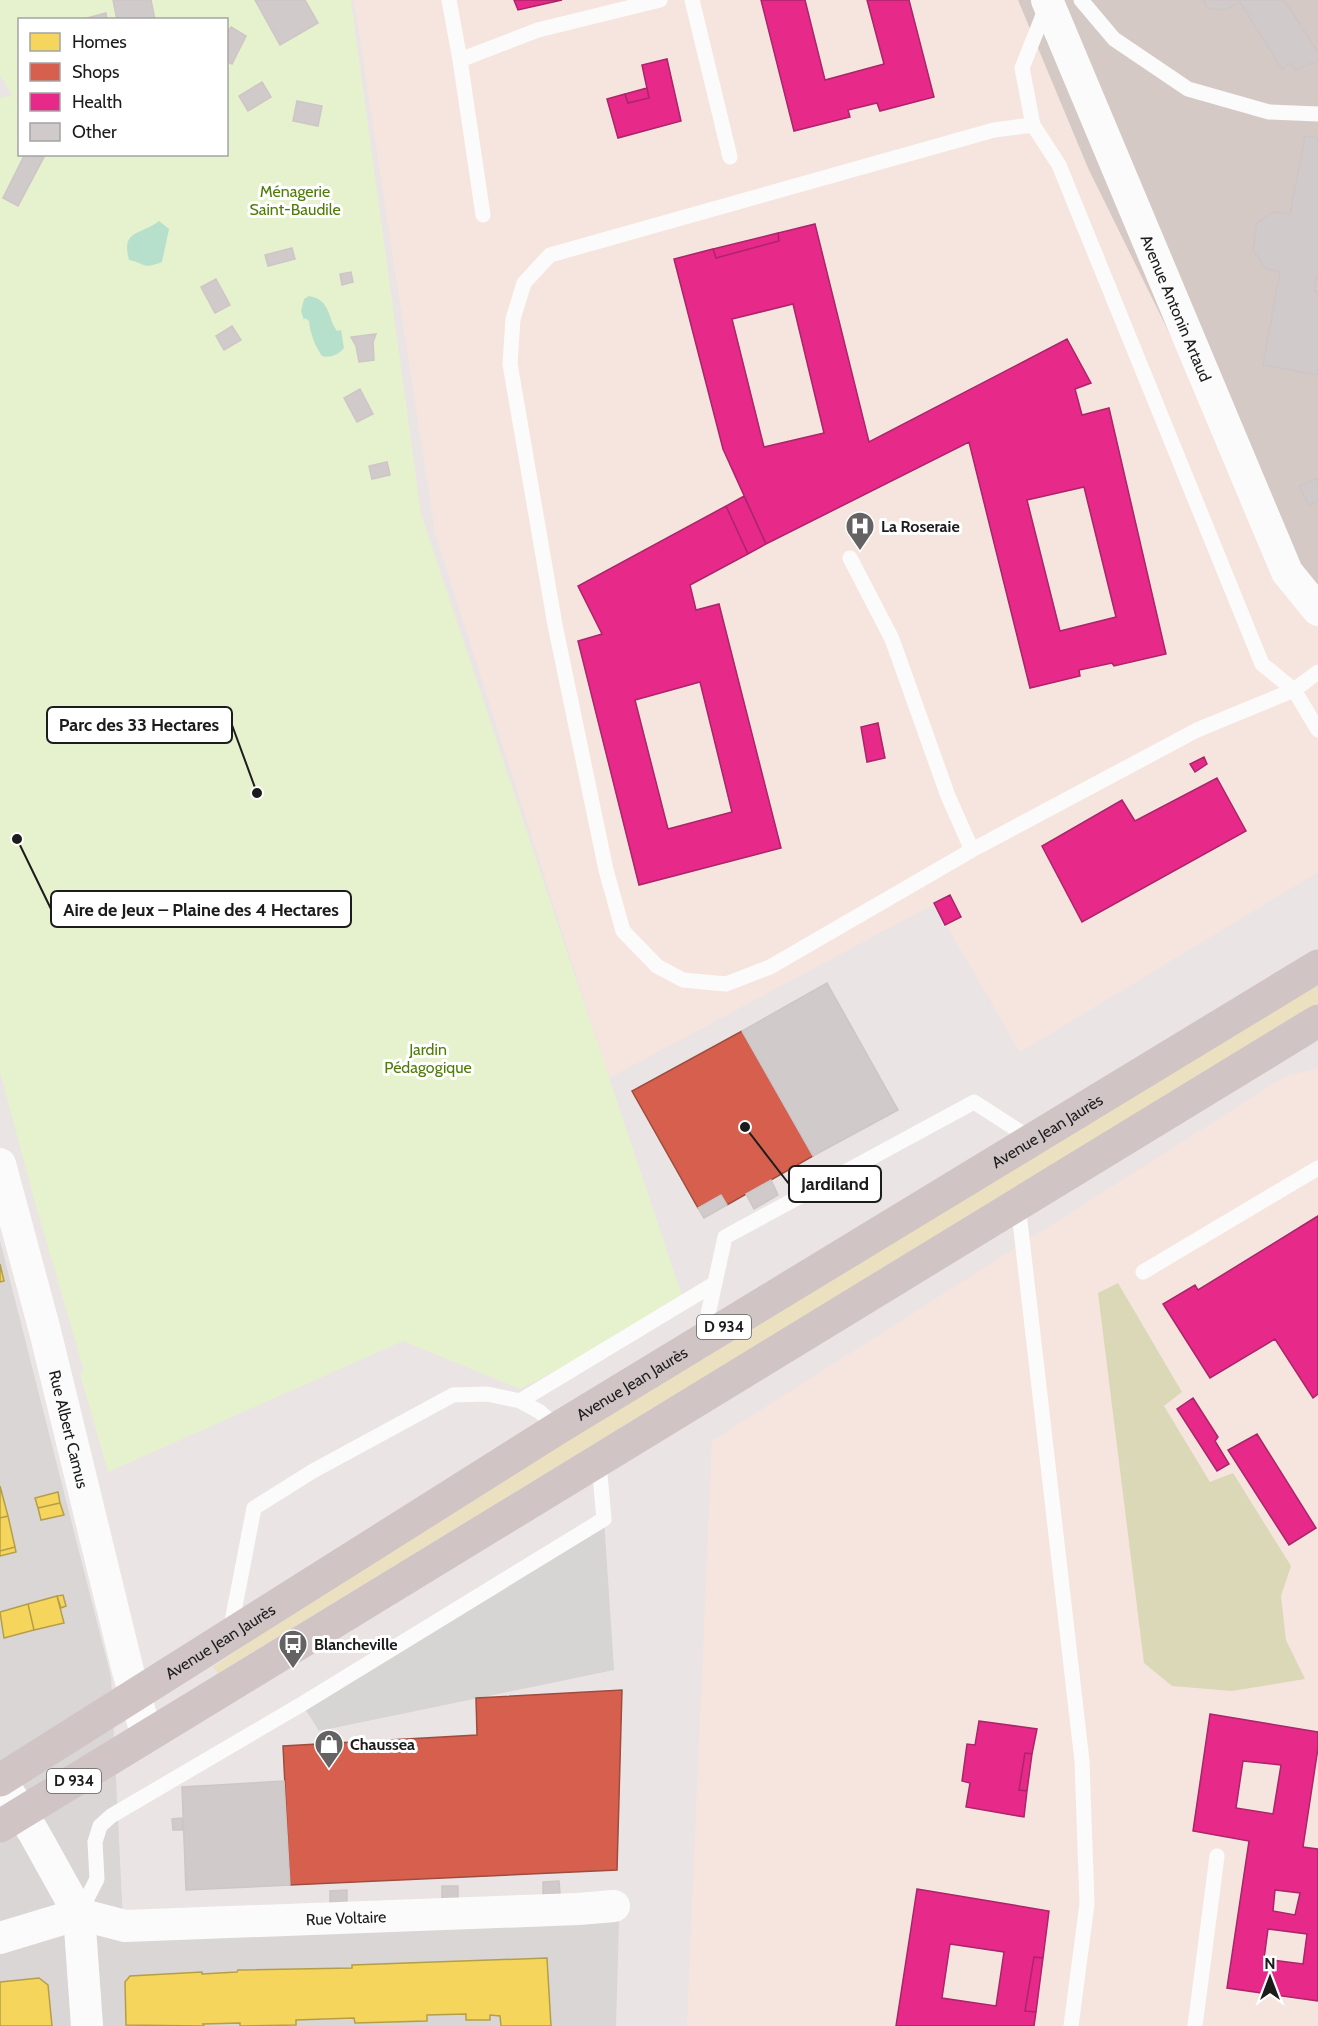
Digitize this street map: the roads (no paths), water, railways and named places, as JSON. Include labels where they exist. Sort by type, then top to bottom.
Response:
[{"type":"main road","name":"Avenue Jean Jaurès","points":[[134,1695],[558,1428],[1318,966]]},
{"type":"main road","name":"D 934","points":[[11,1819],[1018,1204],[1311,1028]]},
{"type":"main road","name":"D 934","points":[[0,1780],[134,1695]]},
{"type":"street","name":"Avenue Antonin Artaud","points":[[1047,1],[1287,572],[1318,610]]},
{"type":"street","name":"Rue Albert Camus","points":[[0,1164],[45,1331],[134,1695],[147,1736]]},
{"type":"street","points":[[0,1780],[11,1819],[80,1914],[87,2026]]},
{"type":"street","name":"Rue Voltaire","points":[[80,1914],[125,1926],[615,1906]]},
{"type":"street","points":[[0,1938],[80,1914]]},
{"type":"lane","points":[[449,0],[483,215]]},
{"type":"lane","points":[[460,60],[538,30],[660,0]]},
{"type":"lane","points":[[692,0],[730,157]]},
{"type":"lane","points":[[1081,0],[1114,39],[1188,88],[1269,112],[1318,114]]},
{"type":"lane","points":[[1047,1],[1022,68],[1033,125],[1059,165],[1262,664],[1294,690],[1318,730]]},
{"type":"lane","points":[[1033,125],[994,130],[550,255],[524,283],[513,319],[510,364],[555,625],[603,858],[623,931],[657,966],[683,980],[726,984],[770,967],[972,850],[1197,730],[1294,690],[1318,672]]},
{"type":"lane","points":[[850,558],[892,639],[948,795],[972,850]]},
{"type":"lane","points":[[702,1340],[725,1236],[974,1102],[1033,1140]]},
{"type":"lane","points":[[1143,1272],[1318,1168]]},
{"type":"lane","points":[[1018,1204],[1082,1761],[1087,1904],[1071,2026]]},
{"type":"lane","points":[[520,1401],[714,1284]]},
{"type":"lane","points":[[230,1635],[254,1508],[313,1471],[453,1395],[487,1394],[520,1401],[540,1412],[558,1428]]},
{"type":"lane","points":[[80,1914],[97,1879],[95,1842],[100,1826],[111,1816],[302,1704],[604,1519],[600,1475],[596,1461]]},
{"type":"lane","points":[[1195,2026],[1217,1856]]},
{"type":"place","name":"La Roseraie","points":[[860,552]]},
{"type":"place","name":"Parc des 33 Hectares","points":[[257,793]]},
{"type":"place","name":"Aire de Jeux – Plaine des 4 Hectares","points":[[17,839]]},
{"type":"place","name":"Jardiland","points":[[745,1127]]},
{"type":"place","name":"Blancheville","points":[[293,1670]]},
{"type":"place","name":"Chaussea","points":[[329,1770]]},
{"type":"park label","name":"Ménagerie Saint-Baudile","points":[[295,200]]},
{"type":"park label","name":"Jardin Pédagogique","points":[[428,1058]]}]
